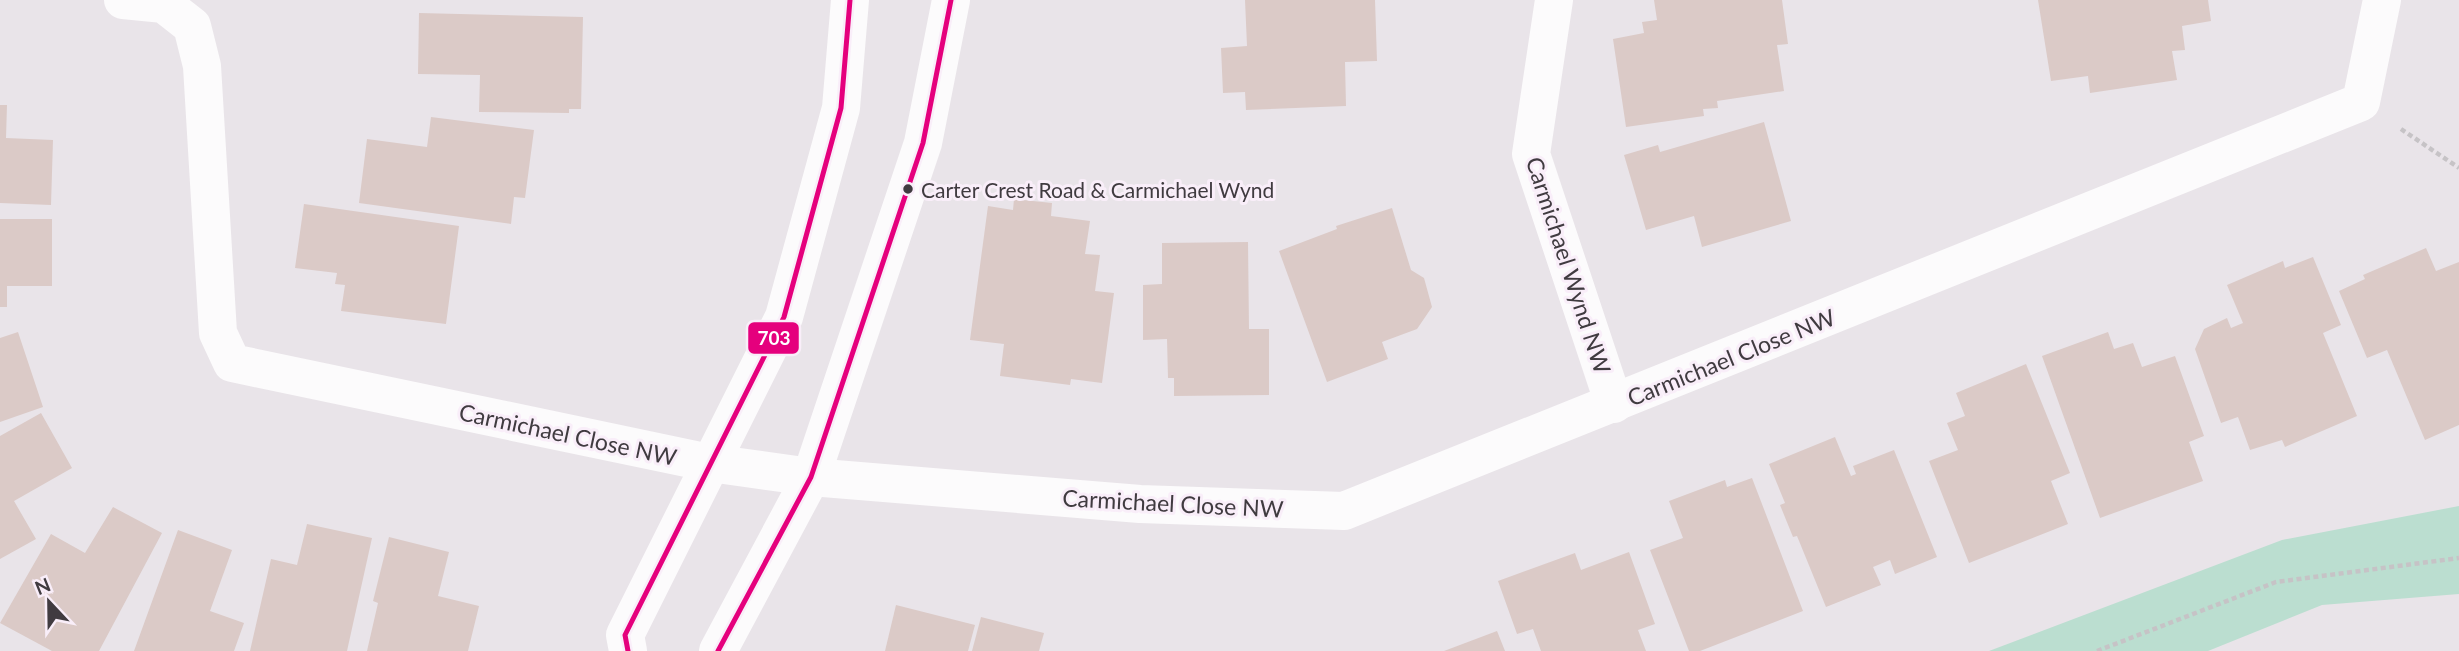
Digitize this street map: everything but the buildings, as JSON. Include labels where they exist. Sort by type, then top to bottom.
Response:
[{"type":"street","name":"Carmichael Close NW","points":[[123,0],[164,4],[192,26],[201,66],[218,333],[232,363],[710,463],[811,477],[1140,504],[1344,511],[2361,102]]},
{"type":"street","points":[[628,651],[625,635],[784,317],[841,108],[850,0]]},
{"type":"street","points":[[718,651],[811,477],[923,143],[951,0]]},
{"type":"street","name":"Carmichael Wynd NW","points":[[1553,0],[1531,154],[1614,404]]},
{"type":"street","points":[[2361,102],[2382,0]]},
{"type":"path","points":[[2361,102],[2459,168]]},
{"type":"path","points":[[2097,651],[2276,582],[2459,558]]},
{"type":"green space","points":[[2459,506],[2459,594],[2322,605],[2208,651],[1989,651],[2282,540]]},
{"type":"transit line","name":"703","points":[[628,651],[625,635],[784,317],[841,108],[850,0]]},
{"type":"transit line","name":"703","points":[[718,651],[811,477],[923,143],[951,0]]},
{"type":"place","name":"Carter Crest Road & Carmichael Wynd","points":[[908,189]]}]
